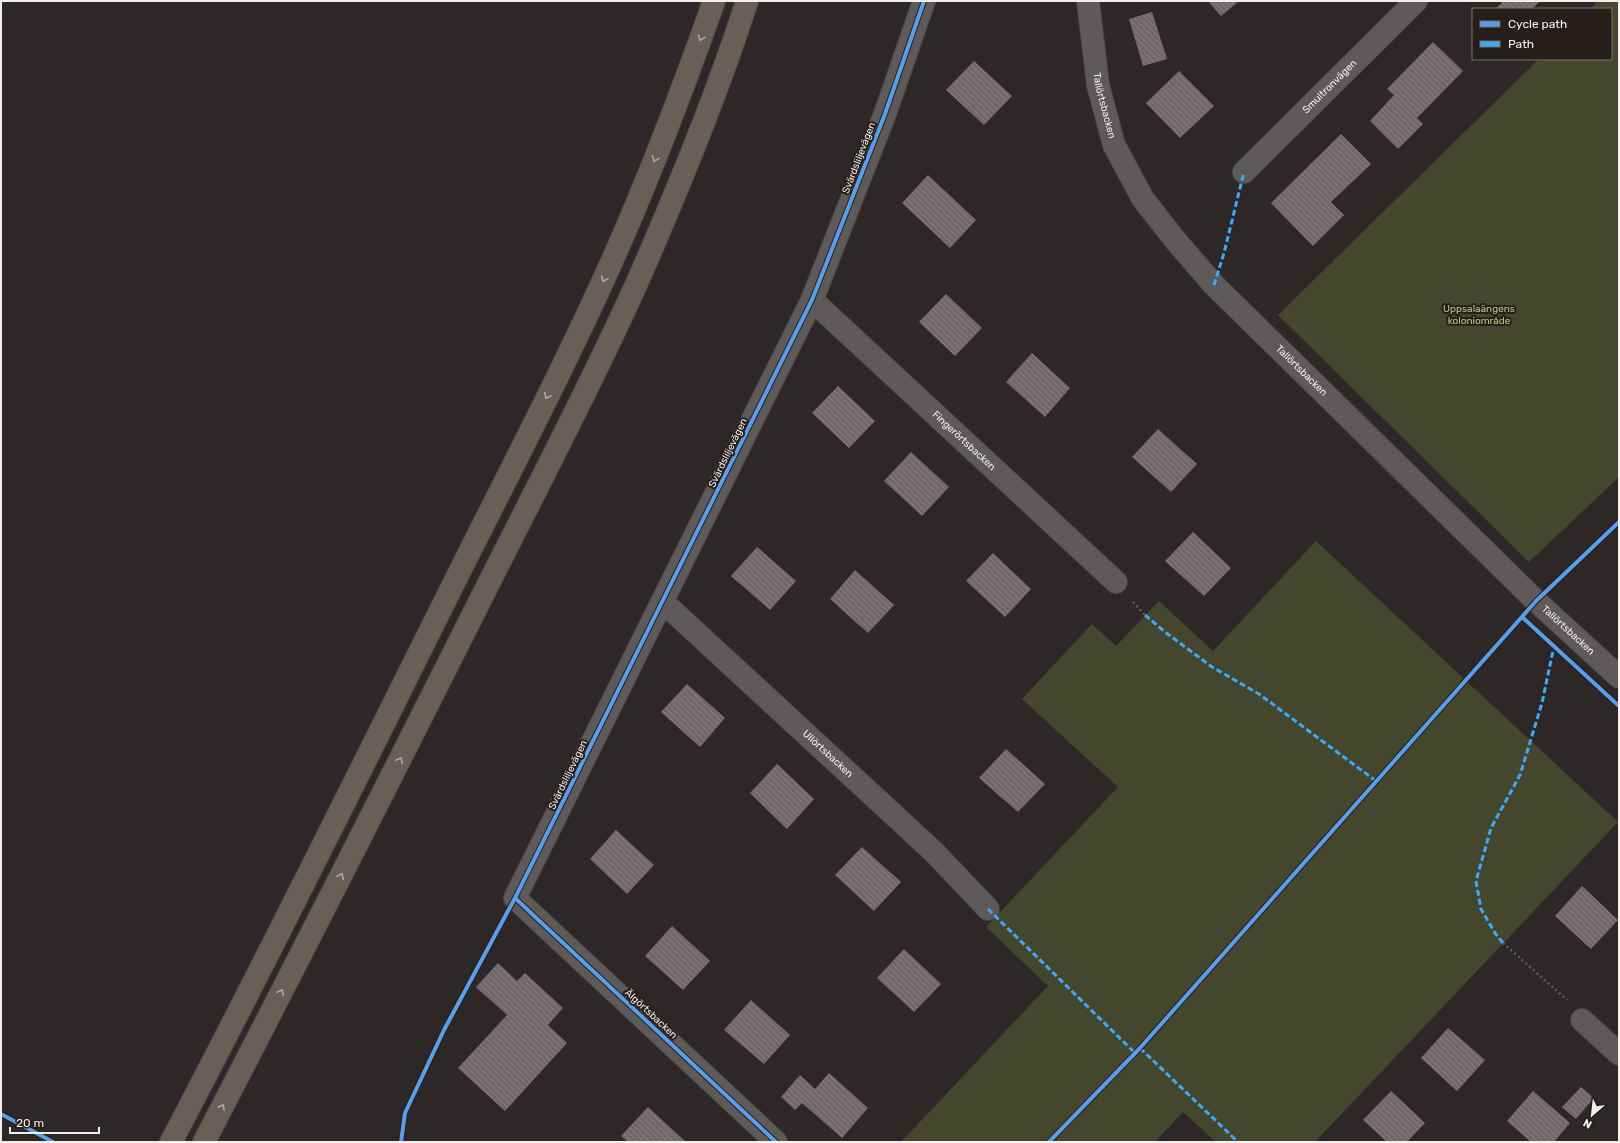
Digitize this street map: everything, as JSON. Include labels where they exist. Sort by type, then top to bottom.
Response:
[{"type":"highway","points":[[171,1142],[378,735],[576,339],[612,261],[651,169],[681,93],[714,1]]},
{"type":"highway","points":[[204,1142],[412,736],[584,394],[632,294],[679,184],[715,93],[747,1]]},
{"type":"street","name":"Svärdsliljevägen","points":[[516,898],[812,300],[885,114],[924,1]]},
{"type":"street","name":"Tallörtsbacken","points":[[1088,1],[1098,85],[1114,145],[1144,199],[1176,241],[1214,285],[1530,596],[1619,677]]},
{"type":"street","name":"Smultronvägen","points":[[1244,172],[1416,1]]},
{"type":"street","name":"Fingerörtsbacken","points":[[812,300],[1116,582]]},
{"type":"street","name":"Ullörtsbacken","points":[[663,602],[934,852],[988,909]]},
{"type":"street","name":"Älgörtsbacken","points":[[516,898],[776,1142]]},
{"type":"street","points":[[1582,1020],[1619,1054]]},
{"type":"path","points":[[1503,943],[1575,1007],[1582,1020]]},
{"type":"green space","name":"Uppsalaängens koloniområde","points":[[1598,1],[1619,1],[1619,477],[1529,562],[1278,315],[1538,60],[1612,60],[1612,8],[1591,8]]},
{"type":"green space","points":[[1316,541],[1618,822],[1315,1142],[1216,1142],[1183,1112],[1155,1142],[901,1142],[1048,986],[986,927],[1118,787],[1022,699],[1092,624],[1116,646],[1159,601],[1213,651]]},
{"type":"building","points":[[1208,1],[1239,1],[1221,16]]},
{"type":"building","points":[[1500,1],[1540,1],[1533,8],[1496,8],[1502,3]]},
{"type":"building","points":[[1152,12],[1167,59],[1143,66],[1129,19]]},
{"type":"building","points":[[1433,42],[1463,71],[1417,118],[1423,124],[1398,149],[1370,121],[1394,95],[1387,89]]},
{"type":"building","points":[[974,61],[1012,96],[984,125],[946,90]]},
{"type":"building","points":[[1179,71],[1214,106],[1180,138],[1146,103]]},
{"type":"building","points":[[1341,134],[1371,164],[1331,202],[1344,215],[1313,246],[1271,203]]},
{"type":"building","points":[[928,175],[976,220],[950,248],[902,203]]},
{"type":"building","points":[[946,294],[982,328],[955,356],[919,322]]},
{"type":"building","points":[[1032,353],[1070,388],[1045,417],[1006,382]]},
{"type":"building","points":[[838,386],[875,421],[849,448],[812,413]]},
{"type":"building","points":[[1158,429],[1197,464],[1171,492],[1132,457]]},
{"type":"building","points":[[911,452],[949,487],[922,516],[884,481]]},
{"type":"building","points":[[1193,532],[1231,568],[1204,596],[1165,561]]},
{"type":"building","points":[[757,547],[796,581],[770,610],[731,576]]},
{"type":"building","points":[[993,553],[1031,589],[1005,617],[966,581]]},
{"type":"building","points":[[855,570],[894,605],[868,633],[830,599]]},
{"type":"building","points":[[687,684],[725,718],[700,747],[661,712]]},
{"type":"building","points":[[1006,749],[1045,784],[1018,812],[979,778]]},
{"type":"building","points":[[777,764],[814,799],[787,829],[750,793]]},
{"type":"building","points":[[616,830],[654,865],[627,894],[590,859]]},
{"type":"building","points":[[862,847],[901,882],[874,911],[835,875]]},
{"type":"building","points":[[1582,886],[1618,920],[1591,949],[1555,916]]},
{"type":"building","points":[[672,926],[710,961],[683,990],[645,956]]},
{"type":"building","points":[[904,949],[941,984],[914,1012],[877,978]]},
{"type":"building","points":[[498,963],[517,981],[525,973],[563,1008],[548,1025],[567,1043],[505,1111],[458,1068],[507,1015],[476,987]]},
{"type":"building","points":[[751,1000],[790,1035],[764,1064],[724,1030]]},
{"type":"building","points":[[1448,1028],[1485,1060],[1457,1091],[1421,1058]]},
{"type":"building","points":[[829,1073],[868,1108],[842,1138],[802,1103],[795,1110],[781,1097],[800,1075],[815,1089]]},
{"type":"building","points":[[1581,1087],[1594,1098],[1576,1119],[1562,1107]]},
{"type":"building","points":[[1391,1091],[1425,1123],[1407,1142],[1387,1142],[1363,1120]]},
{"type":"building","points":[[1533,1091],[1570,1123],[1554,1142],[1531,1142],[1507,1121]]},
{"type":"building","points":[[648,1107],[686,1142],[628,1142],[621,1136]]},
{"type":"marked path","points":[[1214,285],[1224,253],[1244,172]]},
{"type":"marked path","points":[[1145,615],[1212,667],[1259,694],[1376,781]]},
{"type":"marked path","points":[[1503,943],[1495,933],[1481,909],[1476,881],[1491,828],[1520,775],[1542,703],[1554,646]]},
{"type":"marked path","points":[[988,909],[1135,1053]]},
{"type":"marked path","points":[[1140,1048],[1238,1142]]},
{"type":"cycle path","points":[[401,1142],[405,1113],[444,1030],[515,898],[812,300],[885,114],[924,1]]},
{"type":"cycle path","points":[[1049,1142],[1140,1048],[1536,601],[1619,522]]},
{"type":"cycle path","points":[[1522,617],[1619,706]]},
{"type":"cycle path","points":[[515,898],[776,1142]]},
{"type":"cycle path","points":[[1,1114],[53,1142]]}]
